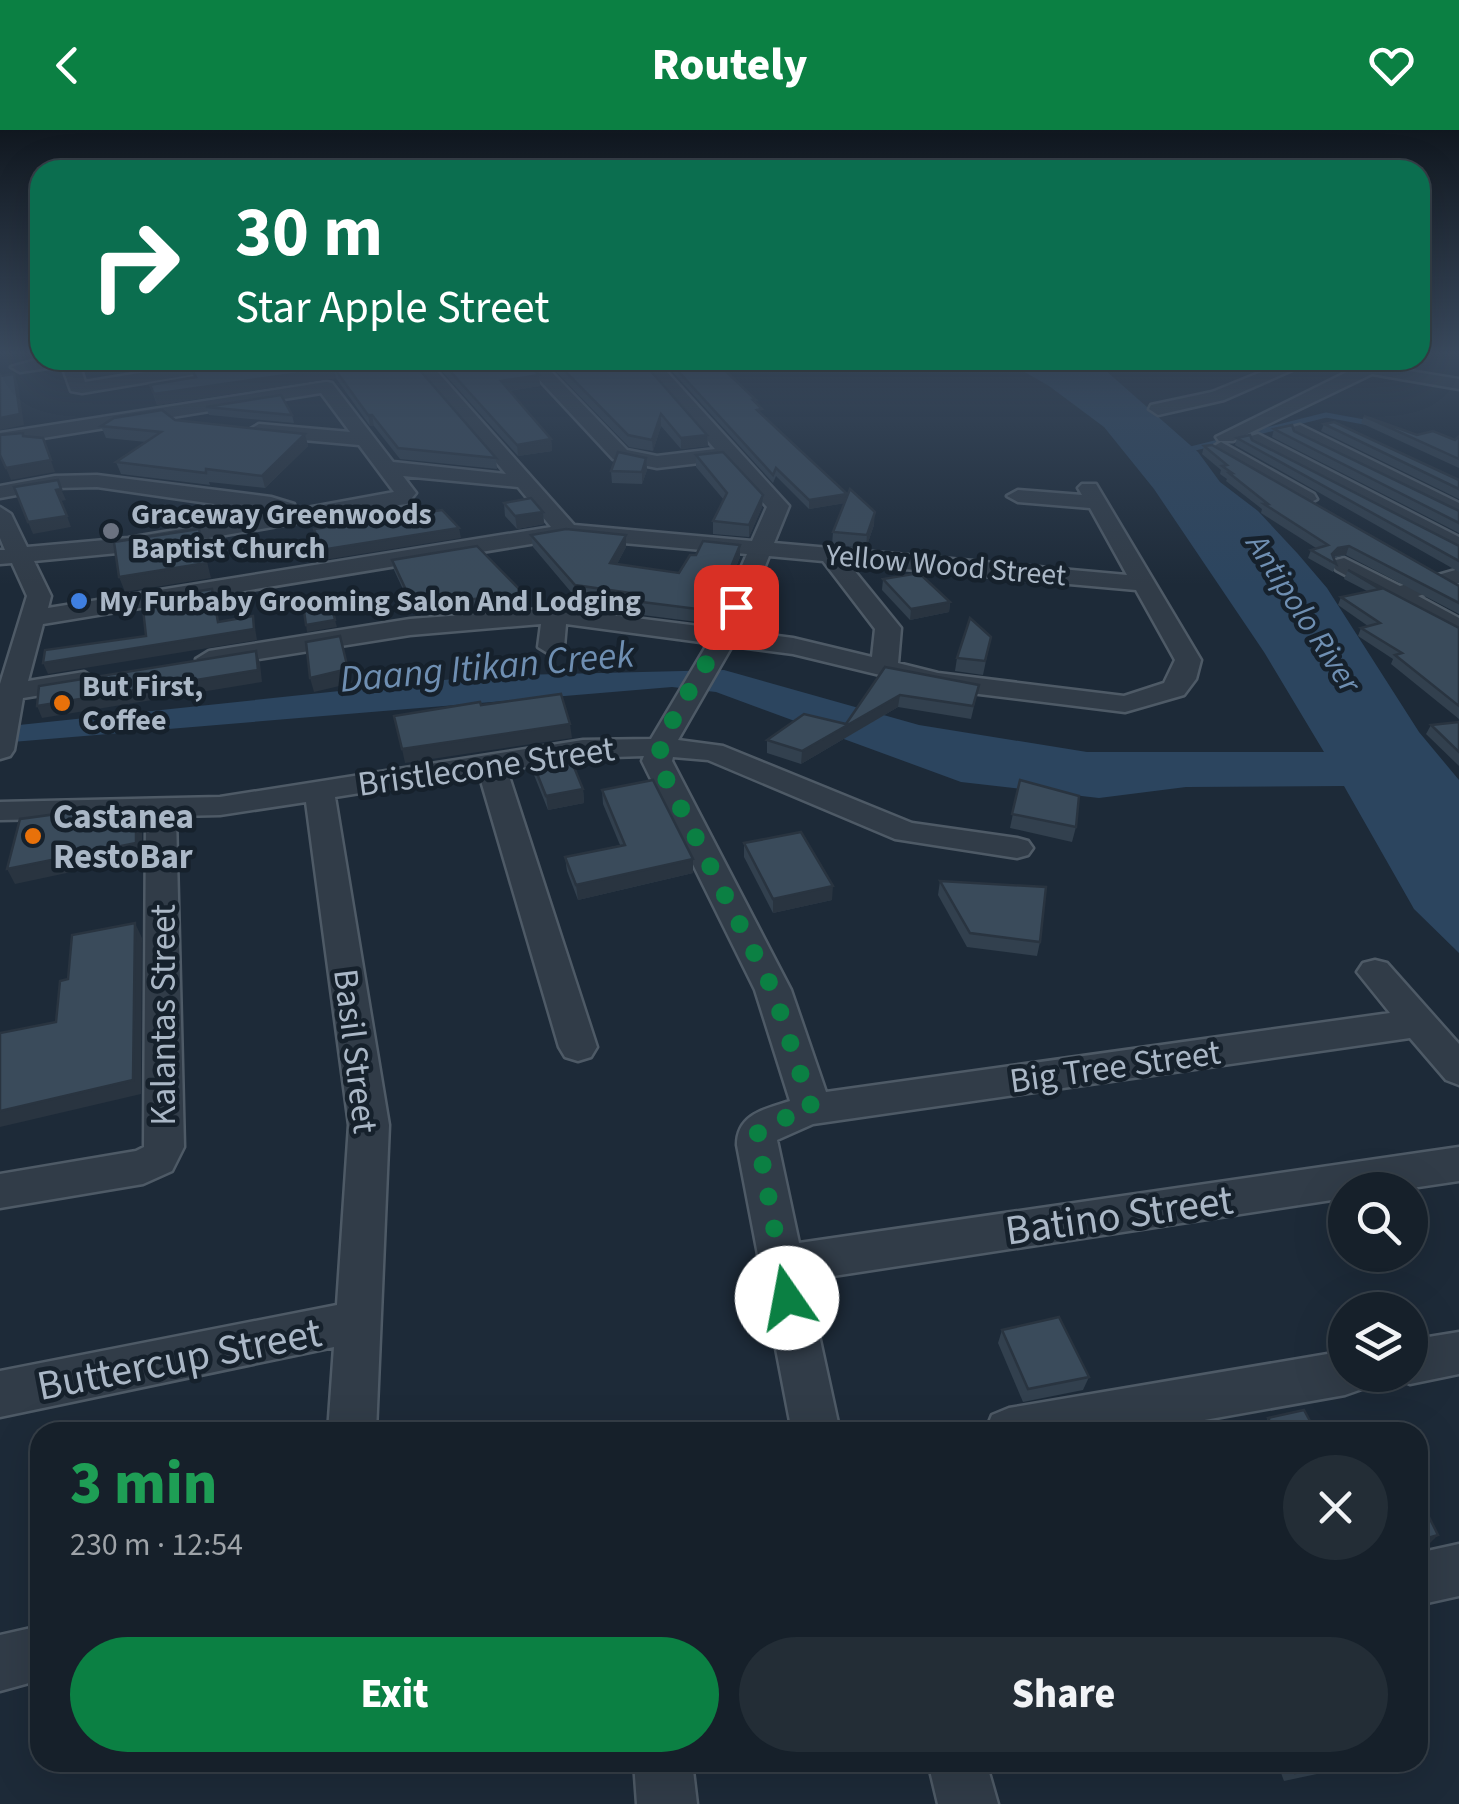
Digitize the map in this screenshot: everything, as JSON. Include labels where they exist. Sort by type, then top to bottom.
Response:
[{"type":"street","points":[[0,439],[57,429]]},
{"type":"street","points":[[251,429],[367,440]]},
{"type":"street","points":[[10,556],[128,545],[405,496],[358,429]]},
{"type":"street","points":[[479,429],[568,530]]},
{"type":"street","points":[[595,429],[620,455],[657,462],[730,453]]},
{"type":"street","points":[[708,429],[778,506],[724,637],[663,741],[657,761],[773,990],[812,1109]]},
{"type":"street","points":[[1249,429],[1219,444],[1319,507]]},
{"type":"street","points":[[1300,431],[1459,511]]},
{"type":"street","points":[[1258,440],[1459,546]]},
{"type":"street","points":[[388,468],[526,482]]},
{"type":"street","points":[[0,492],[55,482],[97,481],[271,504],[300,514]]},
{"type":"street","points":[[182,664],[410,626],[554,615],[794,646],[938,681],[1125,704],[1155,698],[1174,689],[1183,679],[1188,660],[1092,495],[1018,496]]},
{"type":"street","points":[[0,514],[10,556],[39,596],[11,692],[0,750]]},
{"type":"street","name":"Yellow Wood Street","points":[[34,618],[568,530],[1145,584]]},
{"type":"street","points":[[829,554],[888,628],[884,668]]},
{"type":"street","points":[[1418,562],[1455,580]]},
{"type":"street","points":[[1344,564],[1459,628]]},
{"type":"street","points":[[1398,594],[1455,580]]},
{"type":"street","points":[[551,647],[554,615]]},
{"type":"street","points":[[410,626],[414,654]]},
{"type":"street","points":[[11,692],[106,676]]},
{"type":"street","name":"Bristlecone Street","points":[[0,811],[220,806],[583,749],[663,741],[713,752],[906,832],[1017,848]]},
{"type":"street","points":[[492,764],[578,1047]]},
{"type":"street","name":"Basil Street","points":[[319,790],[369,1125],[352,1422]]},
{"type":"street","name":"Kalantas Street","points":[[0,1191],[142,1167],[158,1158],[164,1147],[162,810]]},
{"type":"street","points":[[1375,972],[1459,1070]]},
{"type":"street","name":"Big Tree Street","points":[[780,1265],[757,1134],[770,1123],[812,1109],[1419,1023]]},
{"type":"street","name":"Batino Street","points":[[780,1265],[1459,1164]]},
{"type":"street","points":[[780,1265],[814,1422]]},
{"type":"street","name":"Buttercup Street","points":[[0,1394],[357,1322]]},
{"type":"street","points":[[1428,1359],[1459,1354]]},
{"type":"street","points":[[1067,1422],[1328,1377]]},
{"type":"street","points":[[1428,1577],[1459,1570]]},
{"type":"street","points":[[0,1663],[30,1656]]},
{"type":"street","points":[[663,1772],[667,1804]]},
{"type":"street","points":[[960,1772],[968,1804]]},
{"type":"water","name":"Antipolo River","points":[[1106,429],[1172,429],[1198,452],[1220,482],[1258,511],[1327,588],[1419,732],[1459,780],[1459,953],[1414,909],[1344,786],[1186,787],[1099,798],[961,782],[716,692],[672,687],[0,743],[0,727],[482,676],[724,670],[919,725],[1087,752],[1324,752],[1264,652],[1154,489]]},
{"type":"building","points":[[132,429],[260,429],[305,434],[262,476],[116,462],[161,432]]},
{"type":"building","points":[[383,429],[471,429],[496,458],[398,448]]},
{"type":"building","points":[[503,429],[542,429],[551,439],[517,445]]},
{"type":"building","points":[[622,429],[656,429],[652,440],[628,435]]},
{"type":"building","points":[[674,429],[702,429],[707,435],[681,438]]},
{"type":"building","points":[[731,429],[777,429],[847,494],[809,500],[776,468],[773,475]]},
{"type":"building","points":[[1274,429],[1293,429],[1459,511],[1459,523]]},
{"type":"building","points":[[1335,429],[1349,429],[1459,480],[1459,489]]},
{"type":"building","points":[[1393,429],[1417,435],[1433,431],[1455,440],[1459,436],[1459,459]]},
{"type":"building","points":[[23,433],[43,438],[51,460],[6,468],[0,455],[0,435]]},
{"type":"building","points":[[1250,435],[1252,440],[1459,546],[1459,561],[1237,438]]},
{"type":"building","points":[[1212,445],[1459,586],[1459,603],[1349,546],[1332,554],[1336,564],[1311,550],[1328,545],[1264,504],[1268,504],[1229,473],[1222,466],[1227,465],[1204,446]]},
{"type":"building","points":[[618,452],[646,458],[642,472],[611,471]]},
{"type":"building","points":[[723,452],[763,495],[749,525],[713,521],[727,493],[696,455]]},
{"type":"building","points":[[58,480],[61,489],[56,490],[67,516],[28,522],[14,487]]},
{"type":"building","points":[[850,489],[875,512],[867,535],[833,532]]},
{"type":"building","points":[[531,498],[543,512],[515,516],[504,503]]},
{"type":"building","points":[[442,510],[459,528],[321,550],[314,529]]},
{"type":"building","points":[[199,529],[206,563],[119,577],[114,542]]},
{"type":"building","points":[[566,529],[626,535],[610,563],[679,573],[703,541],[740,545],[713,611],[626,600],[630,593],[575,585],[531,535]]},
{"type":"building","points":[[477,546],[524,594],[413,605],[392,560]]},
{"type":"building","points":[[1348,570],[1459,628],[1459,706],[1395,655],[1402,653],[1361,628],[1380,623],[1341,597],[1380,589]]},
{"type":"building","points":[[919,573],[950,602],[911,609],[883,579]]},
{"type":"building","points":[[212,589],[218,622],[253,616],[254,629],[43,663],[45,650],[146,636],[142,600]]},
{"type":"building","points":[[332,607],[335,620],[306,625],[304,611]]},
{"type":"building","points":[[970,618],[991,637],[985,661],[957,658]]},
{"type":"building","points":[[340,636],[348,669],[310,678],[306,642]]},
{"type":"building","points":[[256,651],[258,670],[37,706],[39,686]]},
{"type":"building","points":[[885,667],[979,685],[973,706],[900,695],[802,751],[767,740],[804,714],[846,724]]},
{"type":"building","points":[[561,694],[570,724],[402,749],[394,716],[480,702],[481,705]]},
{"type":"building","points":[[1459,722],[1459,752],[1431,725]]},
{"type":"building","points":[[567,750],[583,789],[546,796],[530,756]]},
{"type":"building","points":[[653,780],[693,859],[576,885],[565,857],[625,845],[602,790]]},
{"type":"building","points":[[1020,780],[1079,796],[1076,827],[1012,814]]},
{"type":"building","points":[[79,811],[77,823],[136,813],[136,843],[7,869],[20,819]]},
{"type":"building","points":[[801,832],[833,886],[773,899],[744,843]]},
{"type":"building","points":[[940,881],[1046,887],[1040,942],[970,933]]},
{"type":"building","points":[[135,923],[133,1080],[0,1111],[0,1033],[56,1022],[60,981],[68,979],[72,935]]},
{"type":"building","points":[[1059,1317],[1089,1377],[1028,1389],[1002,1330]]},
{"type":"building","points":[[1304,1410],[1311,1422],[1270,1422],[1268,1418]]},
{"type":"building","points":[[1428,1515],[1438,1535],[1428,1538]]},
{"type":"waterway","points":[[1183,451],[1270,429]]},
{"type":"place","name":"Graceway Greenwoods Baptist Church","points":[[111,531]]},
{"type":"place","name":"My Furbaby Grooming Salon And Lodging","points":[[79,601]]},
{"type":"place","name":"But First, Coffee","points":[[62,703]]},
{"type":"place","name":"Castanea RestoBar","points":[[33,836]]},
{"type":"route","points":[[736,607],[724,637],[666,735],[657,761],[773,990],[812,1109],[770,1123],[757,1134],[787,1298]]},
{"type":"water label","name":"Daang Itikan Creek","points":[[487,666]]}]
